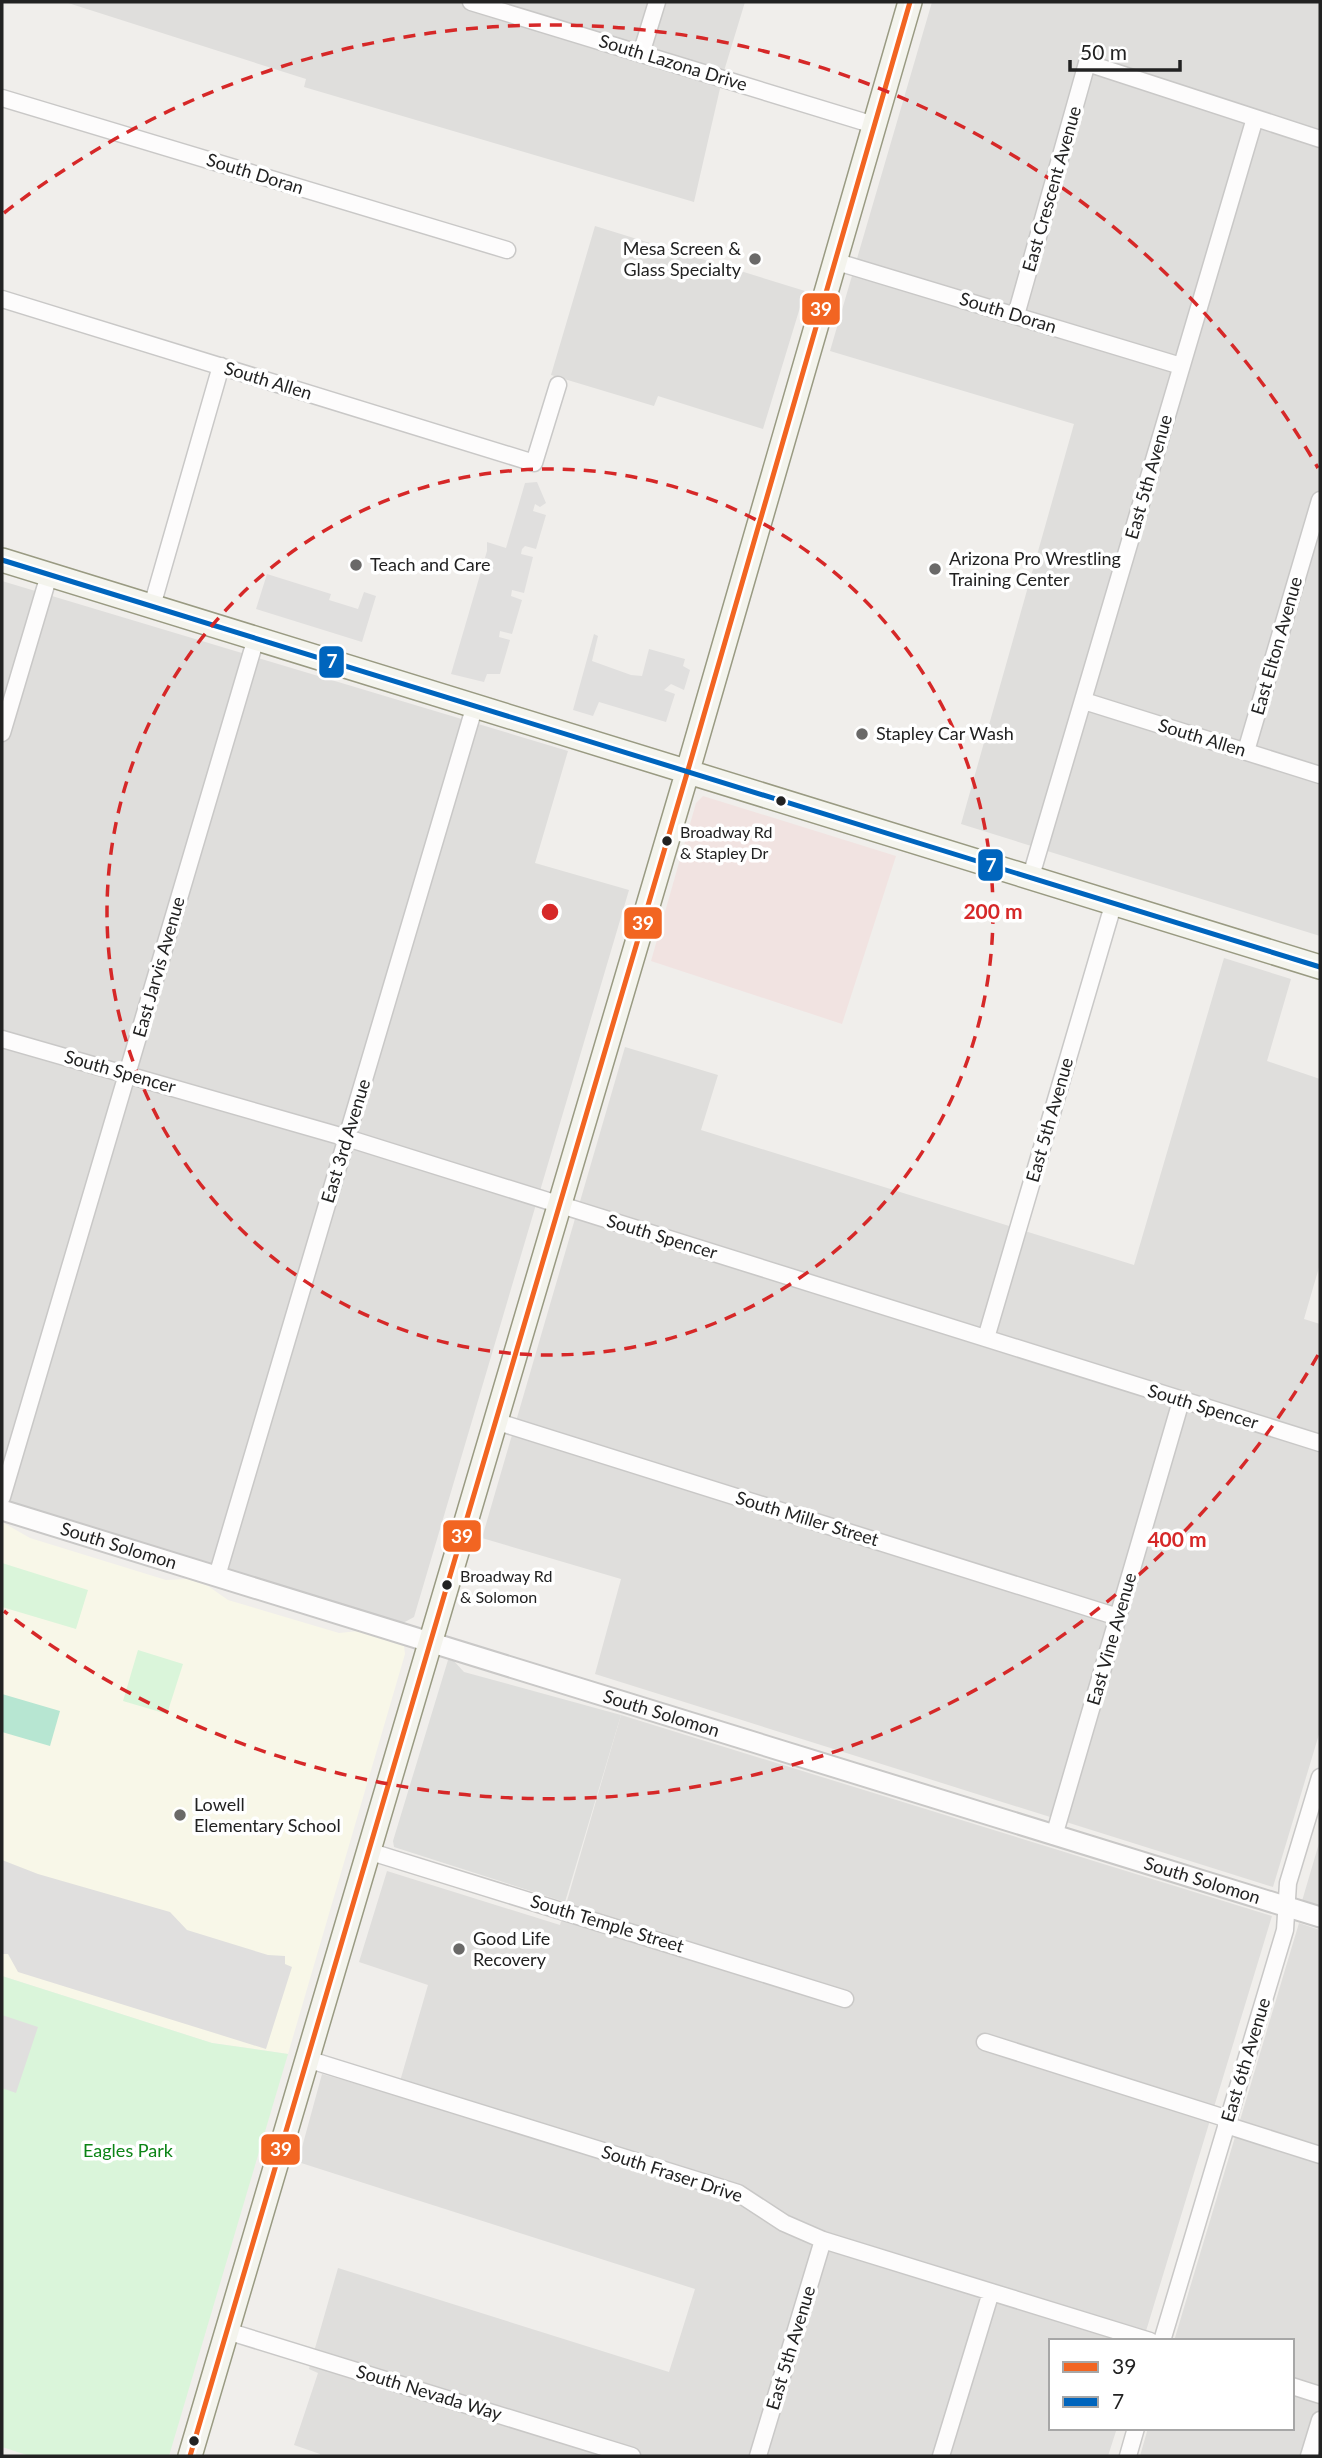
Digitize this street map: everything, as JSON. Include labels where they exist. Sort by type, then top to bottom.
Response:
[{"type":"main road","points":[[190,2456],[688,769],[910,2]]},
{"type":"main road","points":[[2,560],[688,769],[1320,967]]},
{"type":"street","name":"South Lazona Drive","points":[[471,2],[874,125]]},
{"type":"street","points":[[642,54],[657,2]]},
{"type":"street","name":"East Crescent Avenue","points":[[1016,315],[1087,63],[1255,118]]},
{"type":"street","name":"South Doran","points":[[2,98],[508,250]]},
{"type":"street","points":[[1255,118],[1320,139]]},
{"type":"street","name":"East 5th Avenue","points":[[1031,876],[1255,118]]},
{"type":"street","name":"South Doran","points":[[834,261],[1181,366]]},
{"type":"street","name":"South Allen","points":[[2,299],[534,463],[558,385]]},
{"type":"street","points":[[152,606],[221,366]]},
{"type":"street","name":"East Elton Avenue","points":[[1246,751],[1320,500]]},
{"type":"street","points":[[2,733],[49,575]]},
{"type":"street","name":"East Jarvis Avenue","points":[[2,1497],[256,638]]},
{"type":"street","name":"South Allen","points":[[1084,701],[1320,775]]},
{"type":"street","name":"East 3rd Avenue","points":[[217,1576],[475,705]]},
{"type":"street","name":"East 5th Avenue","points":[[986,1338],[1114,902]]},
{"type":"street","name":"South Spencer","points":[[2,1039],[347,1138],[1320,1443]]},
{"type":"street","name":"East Vine Avenue","points":[[1054,1836],[1181,1401]]},
{"type":"street","name":"South Miller Street","points":[[495,1421],[1118,1616]]},
{"type":"street","name":"South Solomon","points":[[2,1510],[1320,1917]]},
{"type":"street","name":"East 6th Avenue","points":[[1163,2339],[1285,1930],[1288,1883],[1320,1777]]},
{"type":"street","name":"South Temple Street","points":[[368,1851],[845,1999]]},
{"type":"street","points":[[985,2042],[1320,2155]]},
{"type":"street","name":"South Fraser Drive","points":[[307,2059],[738,2193],[792,2227],[823,2240],[1144,2339]]},
{"type":"street","name":"East 5th Avenue","points":[[758,2456],[823,2240]]},
{"type":"street","points":[[941,2456],[991,2292]]},
{"type":"street","name":"South Nevada Way","points":[[227,2330],[632,2456]]},
{"type":"street","points":[[1294,2387],[1320,2395]]},
{"type":"street","points":[[1309,2456],[1320,2420]]},
{"type":"street","points":[[1128,2456],[1135,2430]]},
{"type":"shaded area","points":[[65,2],[745,2],[724,71],[694,202],[304,87],[306,79]]},
{"type":"shaded area","points":[[932,2],[1320,2],[1320,936],[961,824],[1074,424],[830,351]]},
{"type":"shaded area","points":[[595,226],[805,291],[763,429],[658,396],[654,406],[551,375]]},
{"type":"shaded area","points":[[537,482],[546,503],[540,507],[535,504],[533,511],[546,515],[536,549],[525,546],[522,549],[521,554],[533,557],[524,593],[512,590],[511,596],[522,600],[512,634],[500,631],[499,637],[510,640],[500,674],[487,674],[484,682],[451,674],[487,551],[487,542],[506,548],[525,483]]},
{"type":"shaded area","points":[[267,574],[331,594],[329,600],[358,609],[364,592],[376,596],[362,642],[256,609]]},
{"type":"shaded area","points":[[2,581],[568,751],[535,863],[629,890],[414,1617],[403,1623],[2,1499]]},
{"type":"shaded area","points":[[594,634],[598,636],[592,661],[631,675],[642,676],[649,649],[685,659],[683,666],[690,670],[684,690],[671,684],[664,690],[675,694],[666,722],[599,702],[593,716],[573,710]]},
{"type":"shaded area","points":[[703,796],[896,856],[842,1024],[651,961],[696,803]]},
{"type":"shaded area","points":[[1224,958],[1291,979],[1267,1061],[1320,1079],[1320,1264],[1304,1319],[1320,1324],[1320,1731],[1273,1887],[595,1674],[621,1579],[482,1538],[625,1047],[718,1075],[701,1130],[1134,1265]]},
{"type":"shaded area","name":"Lowell Elementary School","points":[[2,1522],[30,1538],[166,1580],[188,1579],[208,1586],[228,1600],[339,1633],[359,1631],[404,1646],[405,1654],[288,2054],[212,2043],[2,1976]]},
{"type":"shaded area","points":[[448,1660],[453,1660],[464,1672],[621,1715],[565,1902],[394,1847],[393,1841]]},
{"type":"shaded area","points":[[621,1715],[1272,1916],[1144,2339],[1049,2339],[1049,2430],[1116,2430],[1108,2456],[320,2456],[294,2445],[318,2373],[309,2369],[338,2268],[669,2372],[695,2289],[298,2162],[322,2074],[396,2095],[428,1985],[359,1962],[387,1871],[560,1925]]},
{"type":"shaded area","points":[[1320,1840],[1320,1906],[1302,1901]]},
{"type":"shaded area","points":[[2,1860],[38,1874],[170,1912],[187,1930],[268,1955],[285,1956],[285,1964],[292,1967],[266,2049],[18,1972],[8,1954],[2,1954]]},
{"type":"shaded area","points":[[1299,1923],[1320,1930],[1320,2456],[1140,2456],[1147,2430],[1294,2430],[1294,2339],[1175,2339]]},
{"type":"shaded area","points":[[2,2015],[38,2027],[16,2093],[2,2088]]},
{"type":"green space","points":[[2,1563],[88,1590],[76,1629],[2,1607]]},
{"type":"green space","points":[[138,1650],[183,1664],[167,1714],[123,1701]]},
{"type":"green space","points":[[2,1694],[60,1711],[50,1746],[2,1732]]},
{"type":"green space","name":"Eagles Park","points":[[2,1976],[212,2043],[288,2054],[169,2456],[30,2456],[2,2447]]},
{"type":"transit line","name":"39","points":[[190,2456],[688,770],[910,2]]},
{"type":"transit line","name":"7","points":[[2,560],[1320,967]]},
{"type":"place","name":"Mesa Screen & Glass Specialty","points":[[755,259]]},
{"type":"place","name":"Teach and Care","points":[[356,565]]},
{"type":"place","name":"Arizona Pro Wrestling Training Center","points":[[935,569]]},
{"type":"place","name":"Stapley Car Wash","points":[[862,734]]},
{"type":"place","name":"Broadway Rd & Stapley Dr","points":[[667,841]]},
{"type":"place","name":"Broadway Rd & Solomon","points":[[447,1585]]},
{"type":"place","name":"Lowell Elementary School","points":[[180,1815]]},
{"type":"place","name":"Good Life Recovery","points":[[459,1949]]}]
